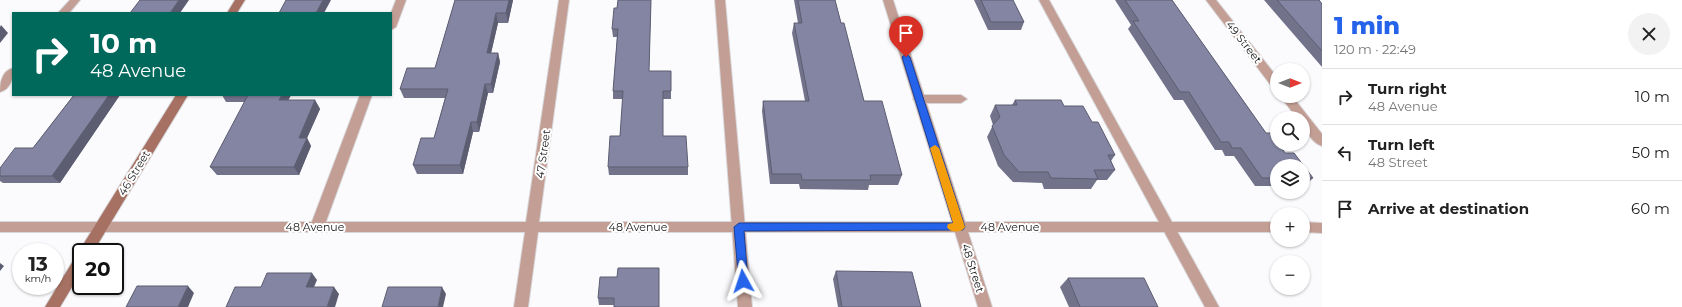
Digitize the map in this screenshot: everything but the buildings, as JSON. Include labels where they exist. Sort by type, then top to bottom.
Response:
[{"type":"street","points":[[65,12],[74,0]]},
{"type":"street","points":[[233,12],[240,0]]},
{"type":"street","points":[[392,24],[401,0]]},
{"type":"street","name":"47 Street","points":[[521,307],[564,0]]},
{"type":"street","points":[[720,0],[745,307]]},
{"type":"street","name":"48 Street","points":[[888,0],[985,307]]},
{"type":"street","points":[[1044,0],[1212,307]]},
{"type":"street","name":"49 Street","points":[[1211,0],[1270,76]]},
{"type":"street","points":[[0,88],[12,73]]},
{"type":"street","name":"46 Street","points":[[91,243],[181,96]]},
{"type":"street","points":[[317,227],[366,96]]},
{"type":"street","points":[[919,99],[960,99]]},
{"type":"street","points":[[1291,103],[1322,142]]},
{"type":"street","name":"48 Avenue","points":[[0,227],[1270,227]]},
{"type":"street","points":[[1310,228],[1322,228]]},
{"type":"street","points":[[52,307],[72,275]]},
{"type":"slow traffic","points":[[935,148],[960,227],[951,227]]},
{"type":"route","points":[[743,281],[739,227],[960,227],[906,57]]}]
